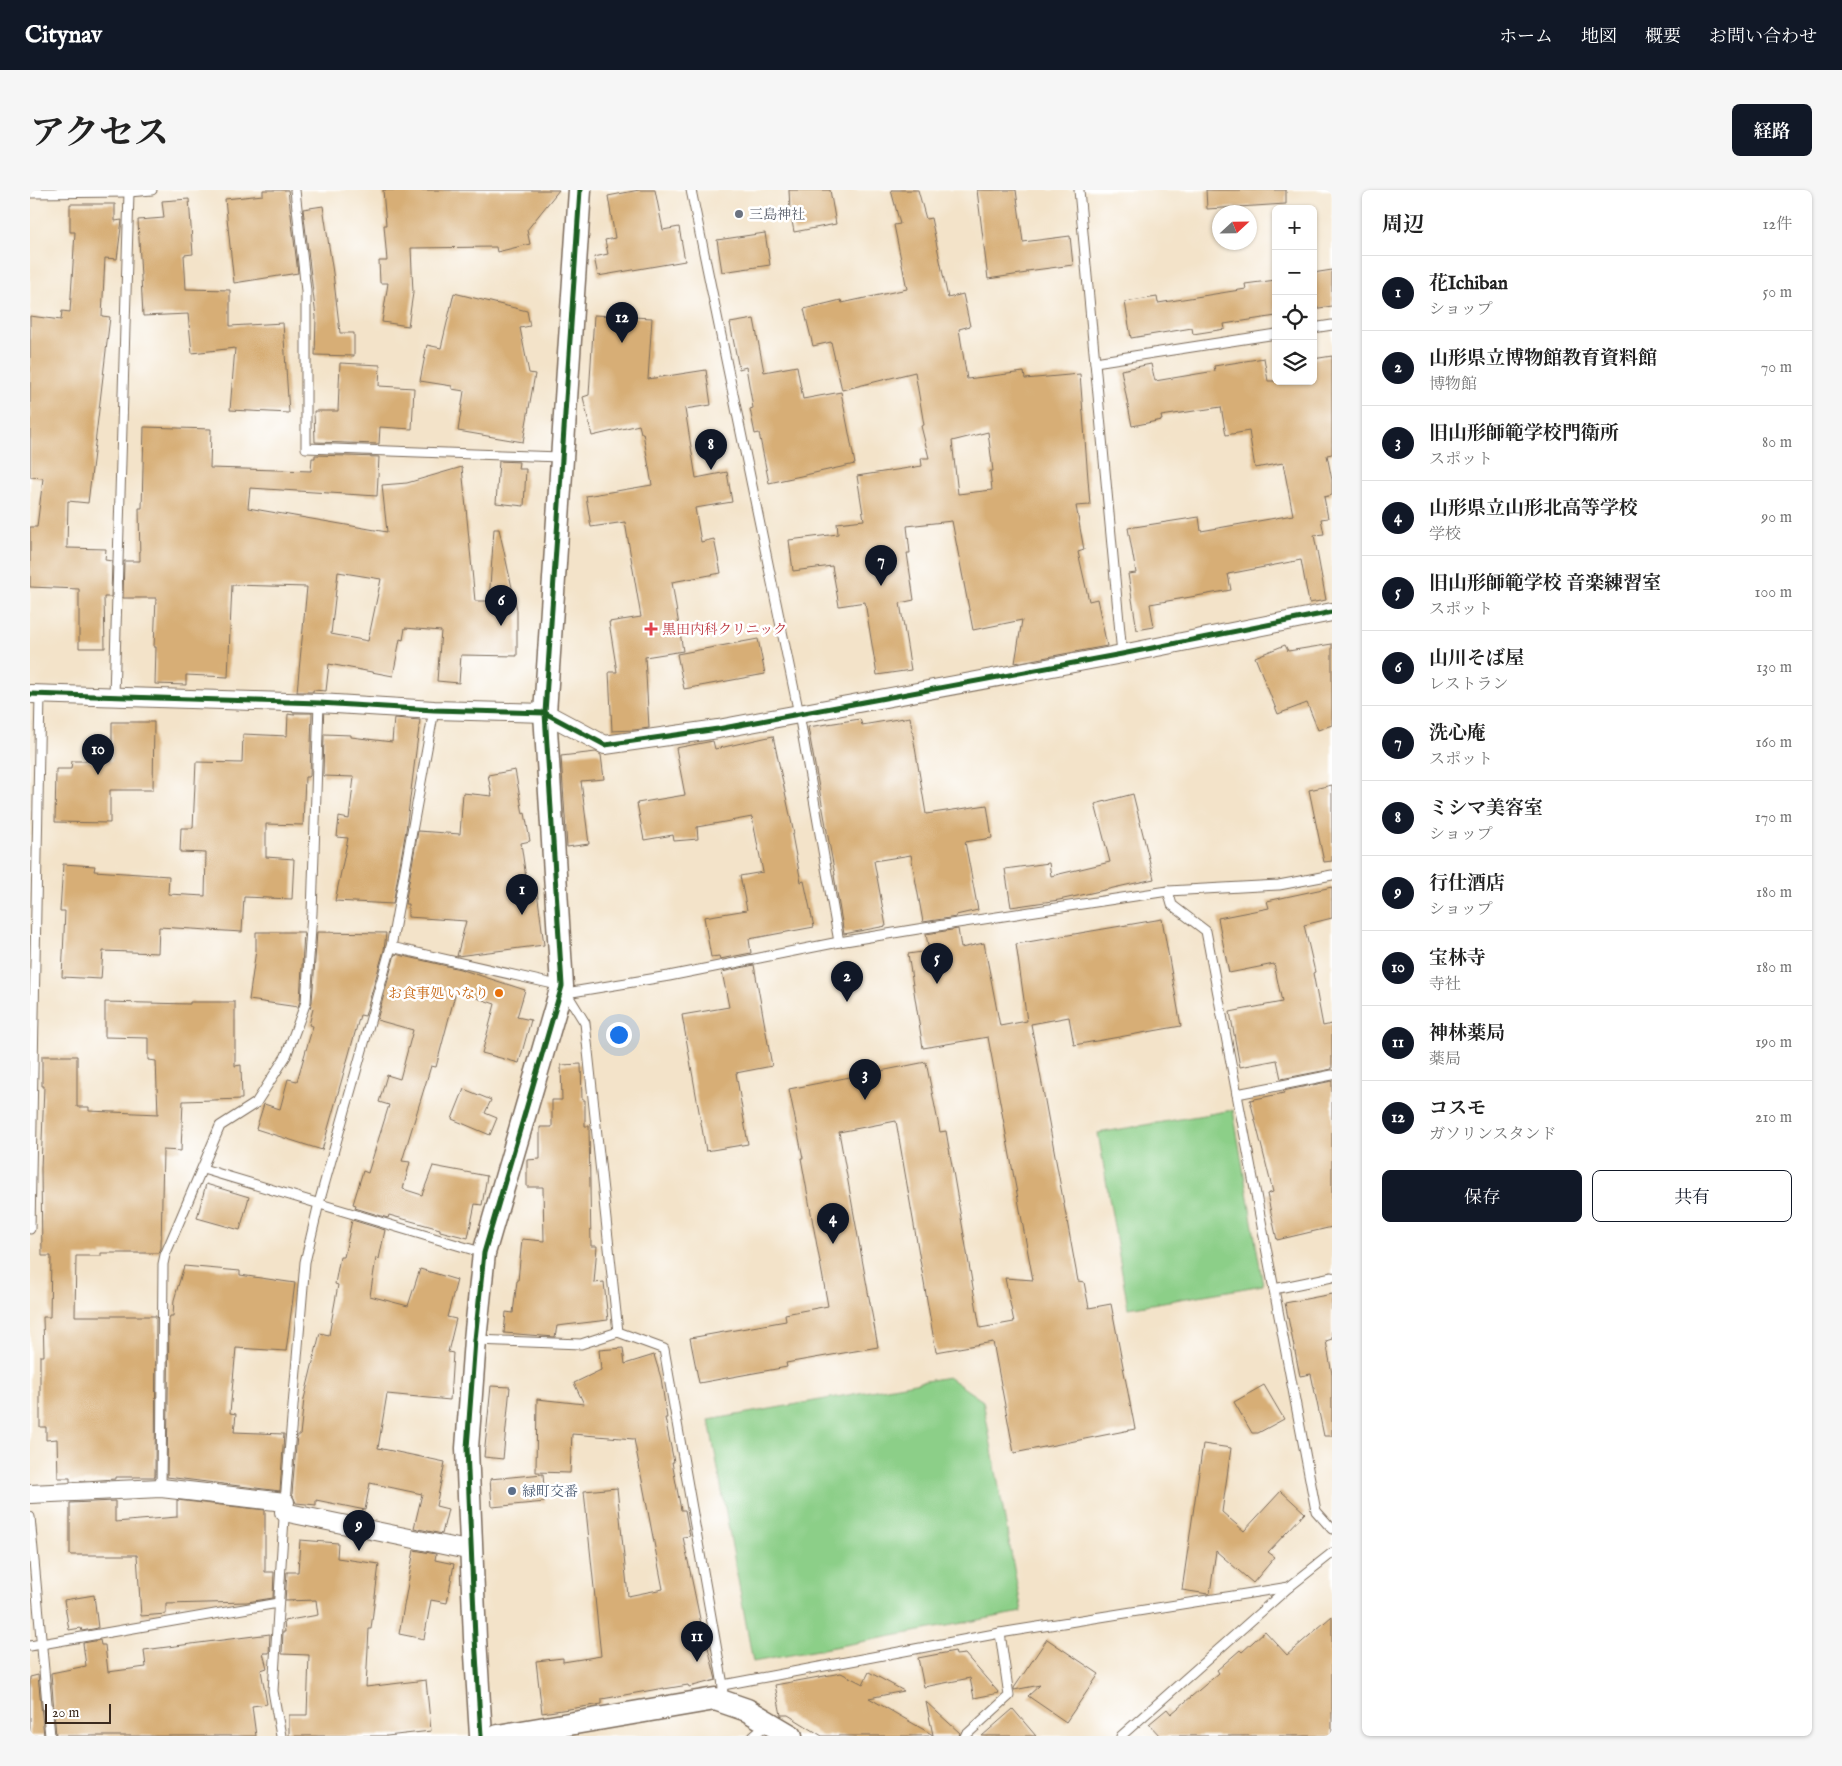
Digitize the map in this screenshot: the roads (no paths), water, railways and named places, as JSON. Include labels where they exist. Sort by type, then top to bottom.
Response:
[{"type":"street","points":[[481,1736],[467,1448],[474,1340],[484,1253],[564,989],[545,713],[580,190]]},
{"type":"street","points":[[35,694],[319,703],[434,710],[545,713],[605,744],[718,729],[1122,654],[1332,612]]},
{"type":"street","points":[[30,1494],[161,1488],[284,1507],[472,1551]]},
{"type":"street","points":[[498,1736],[715,1699],[722,1693],[747,1710],[761,1729],[791,1736]]},
{"type":"lane","points":[[30,193],[152,190]]},
{"type":"lane","points":[[295,190],[306,291],[306,448],[561,457]]},
{"type":"lane","points":[[691,190],[799,714],[839,942]]},
{"type":"lane","points":[[1079,190],[1122,654]]},
{"type":"lane","points":[[114,696],[128,192]]},
{"type":"lane","points":[[1317,327],[1332,325]]},
{"type":"lane","points":[[1095,362],[1272,335]]},
{"type":"lane","points":[[30,1229],[35,694]]},
{"type":"lane","points":[[161,1488],[163,1264],[165,1255],[220,1126],[256,1103],[286,1056],[306,1002],[312,912],[319,703]]},
{"type":"lane","points":[[281,1736],[273,1691],[284,1507],[305,1262],[319,1203],[391,947],[434,710]]},
{"type":"lane","points":[[391,947],[564,989],[669,976],[839,942],[1168,891],[1279,885],[1332,875]]},
{"type":"lane","points":[[1168,891],[1172,906],[1206,931],[1316,1511],[1332,1529]]},
{"type":"lane","points":[[564,989],[585,1023],[618,1332]]},
{"type":"lane","points":[[1237,1094],[1332,1075]]},
{"type":"lane","points":[[203,1169],[484,1253]]},
{"type":"lane","points":[[1274,1289],[1332,1277]]},
{"type":"lane","points":[[474,1340],[581,1344],[618,1332],[664,1349],[722,1693],[1000,1634],[1289,1588]]},
{"type":"lane","points":[[30,1517],[50,1736]]},
{"type":"lane","points":[[1121,1736],[1289,1588],[1332,1553]]},
{"type":"lane","points":[[30,1646],[278,1603]]},
{"type":"lane","points":[[965,1736],[1009,1696],[1000,1634]]},
{"type":"place","name":"三島神社","points":[[739,214]]},
{"type":"place","name":"コスモ","points":[[622,343]]},
{"type":"place","name":"ミシマ美容室","points":[[711,470]]},
{"type":"place","name":"洗心庵","points":[[881,586]]},
{"type":"place","name":"山川そば屋","points":[[501,626]]},
{"type":"place","name":"黒田内科クリニック","points":[[651,629]]},
{"type":"place","name":"宝林寺","points":[[98,775]]},
{"type":"place","name":"花Ichiban","points":[[522,915]]},
{"type":"place","name":"旧山形師範学校 音楽練習室","points":[[937,984]]},
{"type":"place","name":"お食事処 いなり","points":[[499,993]]},
{"type":"place","name":"山形県立博物館教育資料館","points":[[847,1002]]},
{"type":"place","name":"旧山形師範学校門衛所","points":[[865,1100]]},
{"type":"place","name":"山形県立山形北高等学校","points":[[833,1244]]},
{"type":"place","name":"緑町交番","points":[[512,1491]]},
{"type":"place","name":"行仕酒店","points":[[359,1551]]},
{"type":"place","name":"神林薬局","points":[[697,1662]]}]
